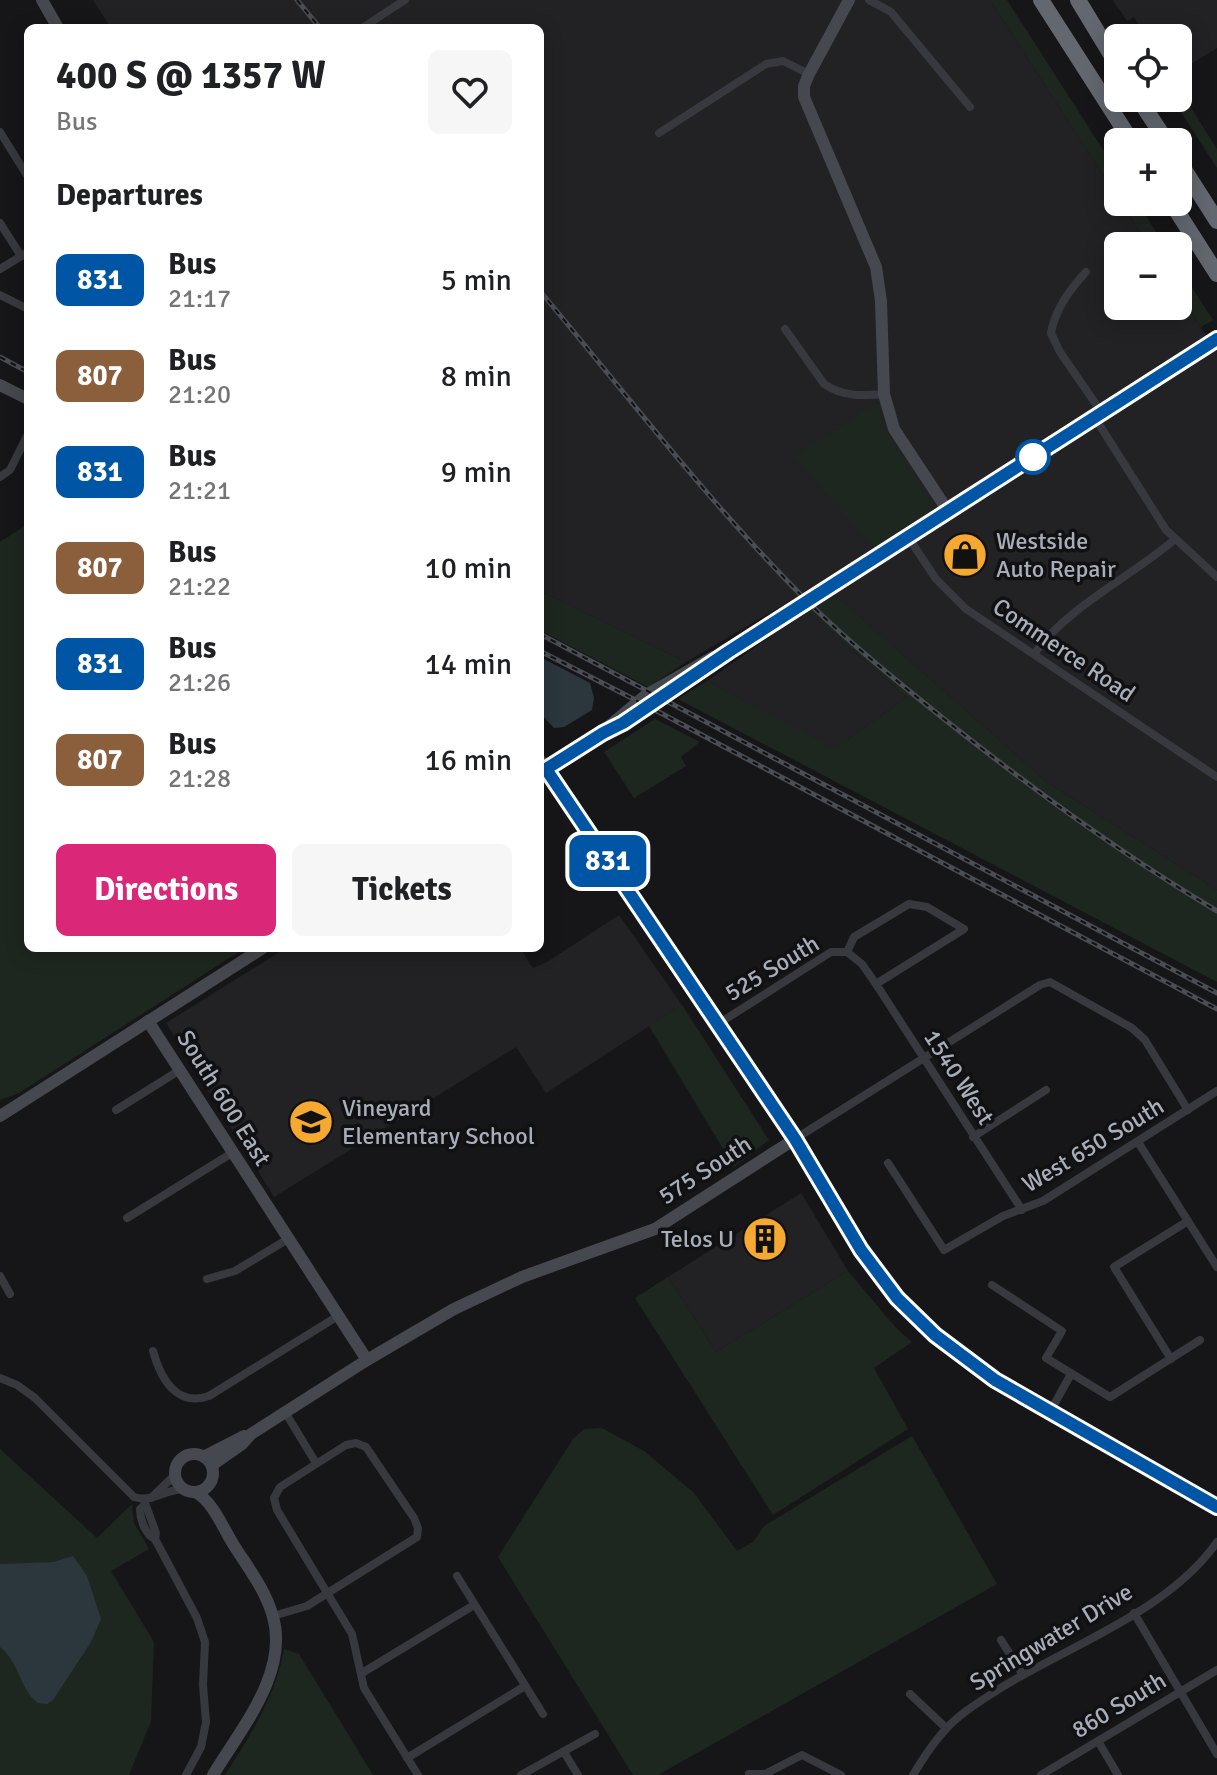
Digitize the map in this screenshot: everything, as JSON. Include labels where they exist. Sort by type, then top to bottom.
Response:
[{"type":"highway","points":[[1041,0],[1123,128]]},
{"type":"highway","points":[[1078,0],[1104,43]]},
{"type":"highway","points":[[1192,182],[1217,221]]},
{"type":"highway","points":[[1180,216],[1217,274]]},
{"type":"street","points":[[42,0],[56,24]]},
{"type":"street","points":[[368,24],[405,0]]},
{"type":"street","points":[[849,0],[809,74],[804,86],[805,104],[876,267],[881,301],[884,394],[894,429],[948,511]]},
{"type":"street","points":[[869,0],[891,12],[970,107]]},
{"type":"street","points":[[659,133],[766,64],[783,61],[809,74]]},
{"type":"street","points":[[0,132],[24,171]]},
{"type":"street","points":[[0,223],[24,254],[0,269]]},
{"type":"street","points":[[1086,272],[1058,311],[1051,333],[1174,540],[1217,577]]},
{"type":"street","points":[[0,295],[24,307]]},
{"type":"street","points":[[785,329],[824,384],[833,390],[855,396],[884,394]]},
{"type":"street","points":[[544,766],[623,723],[728,652],[1217,339]]},
{"type":"street","points":[[0,385],[24,397]]},
{"type":"street","points":[[0,477],[10,470],[24,442]]},
{"type":"street","name":"Commerce Road","points":[[908,537],[936,579],[966,609],[1217,777]]},
{"type":"street","points":[[1034,654],[1049,633],[1073,613],[1174,540]]},
{"type":"street","points":[[544,770],[795,1139],[861,1250],[904,1305],[935,1335],[978,1368],[1217,1507]]},
{"type":"street","name":"525 South","points":[[847,952],[854,937],[909,904],[927,907],[964,929],[876,984]]},
{"type":"street","points":[[0,1116],[257,952]]},
{"type":"street","name":"525 South","points":[[718,1024],[831,952],[847,952],[862,964]]},
{"type":"street","name":"1540 West","points":[[862,964],[1022,1210]]},
{"type":"street","name":"575 South","points":[[208,1461],[242,1444],[251,1434],[285,1412],[454,1309],[522,1277],[655,1229],[1040,985],[1050,982],[1132,1028],[1145,1040],[1188,1110]]},
{"type":"street","name":"South 600 East","points":[[148,1021],[367,1360]]},
{"type":"street","points":[[116,1110],[180,1070]]},
{"type":"street","points":[[973,1137],[1046,1090]]},
{"type":"street","name":"West 650 South","points":[[888,1163],[944,1250],[1003,1216],[1043,1201],[1217,1091]]},
{"type":"street","points":[[1138,1142],[1217,1267]]},
{"type":"street","points":[[127,1218],[232,1153]]},
{"type":"street","points":[[1171,1359],[1114,1267],[1188,1221]]},
{"type":"street","points":[[207,1279],[235,1271],[288,1239]]},
{"type":"street","points":[[0,1276],[10,1294]]},
{"type":"street","points":[[992,1285],[1062,1331],[1046,1358],[1110,1397],[1200,1340]]},
{"type":"street","points":[[153,1351],[157,1365],[179,1396],[194,1401],[209,1396],[338,1316]]},
{"type":"street","points":[[1050,1412],[1071,1374]]},
{"type":"street","points":[[0,1378],[35,1398],[129,1492],[146,1501],[170,1491],[190,1491],[210,1484]]},
{"type":"street","points":[[285,1412],[316,1463]]},
{"type":"street","points":[[273,1616],[307,1606],[328,1592],[417,1537],[414,1518],[366,1447],[356,1443],[346,1445],[280,1487],[274,1498],[277,1510],[328,1592],[352,1634],[364,1688],[418,1775]]},
{"type":"street","points":[[186,1775],[201,1747],[206,1722],[203,1685],[205,1642],[197,1618],[141,1519],[140,1509],[175,1475],[182,1458],[194,1453],[208,1461],[214,1472],[210,1484],[216,1514]]},
{"type":"street","points":[[175,1475],[190,1491],[202,1496],[216,1514],[265,1596],[273,1616],[273,1666],[260,1699],[213,1775]]},
{"type":"street","name":"Springwater Drive","points":[[913,1775],[946,1728],[976,1704],[1134,1613],[1189,1576],[1217,1542]]},
{"type":"street","points":[[457,1576],[543,1714]]},
{"type":"street","points":[[362,1673],[474,1605]]},
{"type":"street","points":[[1134,1613],[1217,1754]]},
{"type":"street","points":[[1001,1640],[1023,1675]]},
{"type":"street","name":"860 South","points":[[1041,1775],[1217,1670]]},
{"type":"street","points":[[407,1758],[525,1686]]},
{"type":"street","points":[[910,1694],[946,1728]]},
{"type":"street","points":[[521,1775],[595,1734]]},
{"type":"street","points":[[1098,1741],[1118,1775]]},
{"type":"street","points":[[564,1752],[578,1775]]},
{"type":"street","points":[[749,1774],[765,1774],[802,1755],[841,1775]]},
{"type":"shaded area","points":[[93,0],[990,0],[1104,176],[1104,216],[1130,216],[1140,232],[1104,232],[1104,320],[1192,320],[1192,313],[1217,352],[1217,890],[1048,783],[821,583],[686,662],[544,593],[544,24],[108,24]]},
{"type":"shaded area","points":[[990,0],[1007,0],[1104,151],[1104,176]]},
{"type":"shaded area","points":[[1113,0],[1217,0],[1217,48],[1192,63],[1192,24],[1138,24],[1134,17],[1127,21]]},
{"type":"shaded area","points":[[1192,109],[1217,149],[1217,168],[1192,128],[1181,112],[1192,112]]},
{"type":"shaded area","points":[[1130,216],[1146,216],[1156,232],[1140,232]]},
{"type":"shaded area","points":[[1192,288],[1213,320],[1201,327],[1192,313]]},
{"type":"shaded area","points":[[878,402],[886,430],[932,507],[929,514],[877,550],[794,457]]},
{"type":"shaded area","points":[[24,527],[24,952],[239,952],[19,1093],[0,1100],[0,542]]},
{"type":"shaded area","points":[[544,593],[686,662],[648,687],[544,632]]},
{"type":"shaded area","points":[[835,595],[1048,783],[1217,890],[1217,982],[678,699],[707,681],[835,749],[907,697],[807,611]]},
{"type":"shaded area","points":[[807,611],[907,697],[834,750],[707,681]]},
{"type":"shaded area","points":[[544,659],[590,683],[594,698],[592,710],[564,727],[554,728],[544,717]]},
{"type":"shaded area","points":[[655,719],[700,742],[681,757],[686,766],[634,798],[604,752]]},
{"type":"shaded area","name":"Vineyard Elementary School","points":[[619,915],[682,1005],[546,1093],[516,1047],[274,1197],[166,1023],[280,952],[523,952],[533,968]]},
{"type":"shaded area","points":[[682,1005],[769,1140],[734,1167],[649,1026]]},
{"type":"shaded area","points":[[801,1193],[848,1271],[716,1352],[668,1277]]},
{"type":"shaded area","points":[[848,1271],[896,1328],[912,1342],[874,1368],[908,1429],[773,1515],[635,1298],[668,1277],[716,1352]]},
{"type":"shaded area","points":[[602,1428],[644,1451],[694,1493],[737,1551],[753,1542],[764,1526],[912,1436],[997,1584],[658,1775],[633,1775],[498,1557],[573,1439],[584,1429]]},
{"type":"shaded area","points":[[0,1449],[97,1538],[132,1504],[134,1523],[149,1549],[111,1571],[154,1642],[151,1721],[129,1775],[0,1775]]},
{"type":"shaded area","points":[[73,1556],[87,1576],[101,1619],[91,1642],[53,1700],[47,1704],[38,1703],[27,1691],[7,1653],[0,1647],[0,1564],[54,1562]]},
{"type":"shaded area","points":[[284,1649],[299,1654],[373,1775],[225,1775],[268,1699]]},
{"type":"railway","points":[[297,0],[317,24]]},
{"type":"railway","points":[[544,296],[705,491],[774,568],[826,619],[892,677],[1010,770],[1077,820],[1217,911]]},
{"type":"railway","points":[[0,357],[24,370]]},
{"type":"railway","points":[[544,636],[1217,993]]},
{"type":"railway","points":[[544,653],[1217,1009]]},
{"type":"bus line","name":"831","points":[[1217,339],[728,652],[623,723],[546,769],[795,1139],[861,1250],[897,1298],[935,1335],[995,1380],[1217,1507]]},
{"type":"place","name":"Westside Auto Repair","points":[[965,555]]},
{"type":"place","name":"Vineyard Elementary School","points":[[311,1122]]},
{"type":"place","name":"Telos U","points":[[765,1239]]}]
